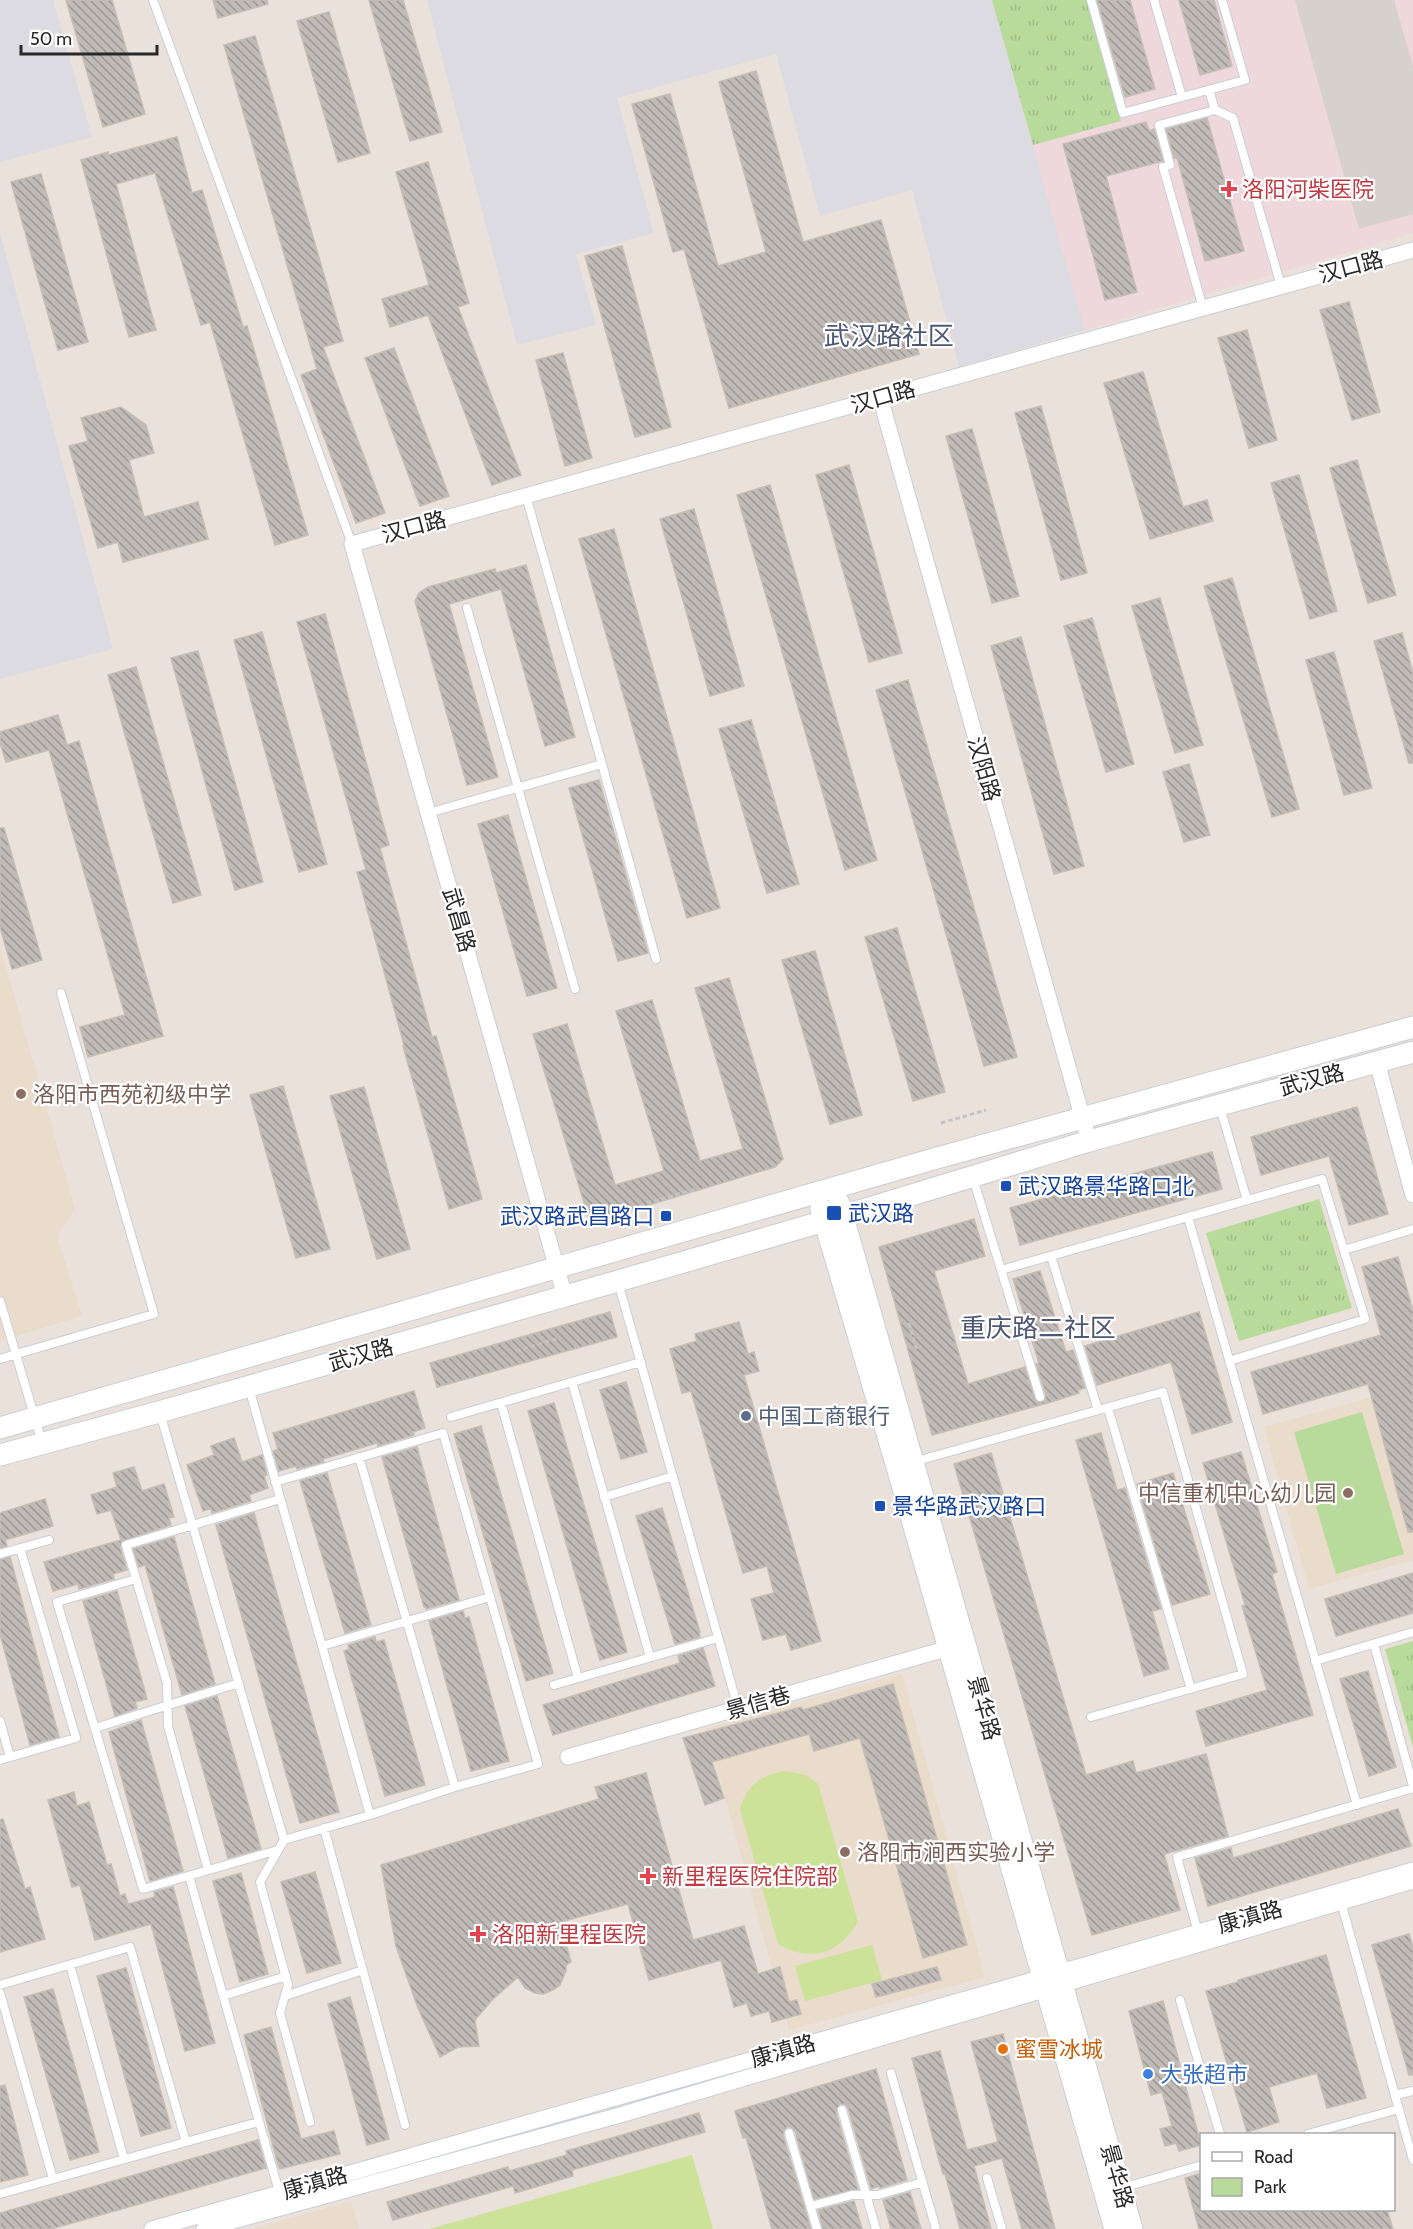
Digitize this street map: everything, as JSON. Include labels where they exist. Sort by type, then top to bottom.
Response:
[{"type":"main road","name":"武汉路","points":[[0,1428],[1082,1118],[1413,1027]]},
{"type":"main road","name":"武汉路","points":[[0,1455],[249,1387],[834,1219],[1089,1141],[1413,1052]]},
{"type":"main road","name":"景华路","points":[[825,1191],[1113,2191],[1132,2229]]},
{"type":"main road","name":"景华路","points":[[905,1464],[949,1648],[1053,1980]]},
{"type":"main road","name":"景华路","points":[[1113,2191],[1115,2229]]},
{"type":"street","name":"汉口路","points":[[352,544],[1413,250]]},
{"type":"street","name":"汉阳路","points":[[880,397],[1089,1141]]},
{"type":"street","name":"武昌路","points":[[352,544],[565,1296]]},
{"type":"street","points":[[1377,1062],[1413,1195]]},
{"type":"street","name":"景信巷","points":[[568,1757],[949,1648]]},
{"type":"street","name":"康滇路","points":[[152,2229],[281,2200],[1340,1897],[1413,1870]]},
{"type":"street","name":"康滇路","points":[[1053,1980],[1198,1932],[1413,1881]]},
{"type":"street","name":"康滇路","points":[[204,2229],[281,2200]]},
{"type":"lane","points":[[153,0],[352,544]]},
{"type":"lane","points":[[1091,0],[1123,113],[1245,80],[1222,0]]},
{"type":"lane","points":[[1154,0],[1182,97]]},
{"type":"lane","points":[[1209,90],[1215,110]]},
{"type":"lane","points":[[1203,308],[1163,167],[1170,165],[1159,125],[1215,110],[1233,118],[1281,286]]},
{"type":"lane","points":[[526,496],[656,959]]},
{"type":"lane","points":[[467,608],[575,989]]},
{"type":"lane","points":[[428,813],[602,764]]},
{"type":"lane","points":[[0,1359],[154,1314],[62,993]]},
{"type":"lane","points":[[1219,1106],[1247,1200]]},
{"type":"lane","points":[[972,1176],[1040,1397]]},
{"type":"lane","points":[[1001,1270],[1322,1179],[1365,1320],[1229,1361]]},
{"type":"lane","points":[[1188,1217],[1356,1805]]},
{"type":"lane","points":[[1344,1250],[1413,1229]]},
{"type":"lane","points":[[1051,1256],[1098,1410]]},
{"type":"lane","points":[[618,1281],[738,1708]]},
{"type":"lane","points":[[0,1301],[42,1444]]},
{"type":"lane","points":[[451,1417],[641,1362]]},
{"type":"lane","points":[[572,1382],[650,1657]]},
{"type":"lane","points":[[249,1387],[370,1815]]},
{"type":"lane","points":[[905,1464],[1163,1392],[1243,1674],[1091,1717]]},
{"type":"lane","points":[[501,1403],[578,1678]]},
{"type":"lane","points":[[1108,1408],[1191,1689]]},
{"type":"lane","points":[[159,1412],[284,1840]]},
{"type":"lane","points":[[275,1482],[443,1433],[538,1764],[284,1840],[260,1882],[288,1985],[280,2013],[310,2122]]},
{"type":"lane","points":[[359,1457],[455,1787]]},
{"type":"lane","points":[[604,1497],[673,1476]]},
{"type":"lane","points":[[208,1870],[168,1726],[167,1683],[126,1545],[280,1499]]},
{"type":"lane","points":[[0,1554],[49,1540]]},
{"type":"lane","points":[[0,1760],[76,1738],[20,1548]]},
{"type":"lane","points":[[136,1579],[57,1602],[143,1889],[278,1850]]},
{"type":"lane","points":[[322,1646],[490,1597]]},
{"type":"lane","points":[[1315,1661],[1413,1632]]},
{"type":"lane","points":[[554,1685],[718,1638]]},
{"type":"lane","points":[[1198,1932],[1177,1857],[1413,1787],[1374,1644]]},
{"type":"lane","points":[[95,1728],[239,1683]]},
{"type":"lane","points":[[0,1721],[10,1758]]},
{"type":"lane","points":[[324,1828],[405,2125]]},
{"type":"lane","points":[[189,1876],[281,2200]]},
{"type":"lane","points":[[1340,1897],[1413,2160]]},
{"type":"lane","points":[[0,1984],[130,1947],[186,2142]]},
{"type":"lane","points":[[70,1965],[124,2159]]},
{"type":"lane","points":[[285,1996],[363,1970]]},
{"type":"lane","points":[[223,1996],[286,1976]]},
{"type":"lane","points":[[0,1993],[53,2179]]},
{"type":"lane","points":[[1180,2000],[1220,2133]]},
{"type":"lane","points":[[891,2073],[936,2229]]},
{"type":"lane","points":[[1395,2096],[1413,2091]]},
{"type":"lane","points":[[1312,2133],[1399,2109]]},
{"type":"lane","points":[[842,2110],[876,2229]]},
{"type":"lane","points":[[0,2194],[258,2122]]},
{"type":"lane","points":[[789,2133],[817,2229]]},
{"type":"lane","points":[[1113,2191],[1200,2166]]},
{"type":"lane","points":[[987,2178],[1002,2229]]},
{"type":"lane","points":[[811,2206],[852,2195],[879,2195],[923,2182]]},
{"type":"path","points":[[941,1123],[986,1110]]},
{"type":"path","points":[[647,1203],[696,1189]]},
{"type":"path","points":[[909,1323],[918,1355]]},
{"type":"path","points":[[516,1351],[557,1339]]},
{"type":"shaded area","points":[[0,0],[53,0],[92,137],[0,162]]},
{"type":"shaded area","points":[[427,0],[992,0],[1085,330],[959,367],[912,190],[820,216],[776,54],[617,98],[654,233],[576,254],[596,325],[517,345]]},
{"type":"shaded area","name":"洛阳河柴医院","points":[[992,0],[1413,0],[1413,233],[1085,330]]},
{"type":"shaded area","points":[[1295,0],[1394,0],[1413,66],[1413,214],[1359,229]]},
{"type":"shaded area","points":[[0,233],[113,649],[0,679]]},
{"type":"shaded area","name":"洛阳市西苑初级中学","points":[[0,945],[75,1209],[57,1236],[82,1316],[0,1341]]},
{"type":"shaded area","name":"中信重机中心幼儿园","points":[[1413,1386],[1413,1560],[1309,1589],[1264,1427]]},
{"type":"shaded area","name":"洛阳市涧西实验小学","points":[[902,1674],[985,1977],[789,2030],[706,1728]]},
{"type":"shaded area","points":[[351,2201],[359,2229],[252,2229]]},
{"type":"green space","points":[[992,0],[1087,0],[1121,121],[1033,145]]},
{"type":"green space","points":[[1319,1199],[1352,1308],[1239,1341],[1206,1233]]},
{"type":"green space","points":[[1362,1412],[1404,1554],[1336,1574],[1294,1432]]},
{"type":"green space","points":[[1413,1641],[1413,1747],[1385,1649]]},
{"type":"green space","points":[[784,1771],[806,1775],[818,1784],[858,1922],[842,1942],[833,1948],[813,1954],[790,1950],[778,1944],[740,1809],[750,1788],[768,1775]]},
{"type":"green space","points":[[872,1945],[882,1980],[805,2001],[795,1966]]},
{"type":"green space","points":[[692,2155],[713,2229],[429,2229]]},
{"type":"building","points":[[66,0],[112,0],[145,114],[103,127]]},
{"type":"building","points":[[213,0],[267,0],[268,4],[218,18]]},
{"type":"building","points":[[369,0],[403,0],[442,132],[410,141]]},
{"type":"building","points":[[1097,0],[1130,0],[1155,89],[1125,97]]},
{"type":"building","points":[[1179,0],[1214,0],[1232,66],[1200,75]]},
{"type":"building","points":[[329,12],[370,153],[338,162],[297,21]]},
{"type":"building","points":[[255,36],[343,341],[323,347],[385,513],[356,523],[301,375],[317,369],[224,45]]},
{"type":"building","points":[[756,71],[803,242],[881,220],[919,354],[729,408],[684,249],[673,252],[632,104],[670,94],[718,266],[766,252],[719,82]]},
{"type":"building","points":[[1207,118],[1244,251],[1205,261],[1177,157],[1174,158],[1166,129]]},
{"type":"building","points":[[1146,122],[1149,131],[1154,129],[1163,161],[1106,176],[1137,292],[1105,300],[1063,144]]},
{"type":"building","points":[[177,137],[192,193],[202,190],[243,327],[247,326],[308,535],[275,545],[210,322],[201,325],[155,173],[116,184],[156,330],[129,337],[81,160]]},
{"type":"building","points":[[428,162],[469,303],[458,307],[521,475],[492,485],[428,315],[390,327],[382,299],[429,285],[396,172]]},
{"type":"building","points":[[41,174],[88,342],[58,350],[11,182]]},
{"type":"building","points":[[622,246],[671,427],[635,437],[585,256]]},
{"type":"building","points":[[1349,302],[1380,412],[1352,420],[1320,310]]},
{"type":"building","points":[[1247,330],[1277,440],[1249,448],[1218,338]]},
{"type":"building","points":[[394,348],[449,496],[420,506],[365,358]]},
{"type":"building","points":[[563,353],[592,458],[565,466],[536,360]]},
{"type":"building","points":[[1143,372],[1183,507],[1207,500],[1213,521],[1150,539],[1104,383]]},
{"type":"building","points":[[1041,406],[1087,573],[1061,580],[1015,413]]},
{"type":"building","points":[[121,407],[146,425],[154,453],[129,460],[144,517],[198,502],[208,539],[123,562],[118,542],[98,548],[69,446],[88,441],[81,418]]},
{"type":"building","points":[[972,429],[1019,596],[992,603],[946,436]]},
{"type":"building","points":[[1357,460],[1396,595],[1368,603],[1330,468]]},
{"type":"building","points":[[849,465],[902,653],[869,662],[816,475]]},
{"type":"building","points":[[1299,475],[1337,611],[1310,619],[1271,483]]},
{"type":"building","points":[[770,485],[877,860],[845,870],[737,495]]},
{"type":"building","points":[[694,509],[744,686],[710,696],[660,519]]},
{"type":"building","points":[[614,529],[720,908],[687,918],[579,539]]},
{"type":"building","points":[[526,565],[575,737],[545,746],[501,589],[449,604],[498,777],[467,785],[415,601],[419,593],[428,587],[495,569],[496,573]]},
{"type":"building","points":[[1232,578],[1299,809],[1272,817],[1204,586]]},
{"type":"building","points":[[1160,598],[1203,745],[1175,753],[1132,606]]},
{"type":"building","points":[[325,614],[389,845],[380,848],[432,1037],[436,1036],[482,1199],[449,1209],[357,872],[366,870],[297,622]]},
{"type":"building","points":[[1092,618],[1134,764],[1106,772],[1064,626]]},
{"type":"building","points":[[262,632],[327,864],[299,872],[234,640]]},
{"type":"building","points":[[1402,633],[1413,673],[1413,763],[1409,763],[1374,641]]},
{"type":"building","points":[[1021,637],[1084,866],[1054,874],[991,646]]},
{"type":"building","points":[[198,651],[263,882],[235,890],[171,658]]},
{"type":"building","points":[[1334,652],[1372,788],[1344,795],[1306,660]]},
{"type":"building","points":[[136,667],[201,895],[173,903],[108,675]]},
{"type":"building","points":[[908,680],[1017,1057],[984,1066],[876,690]]},
{"type":"building","points":[[58,715],[67,745],[79,741],[163,1036],[88,1057],[80,1027],[125,1015],[49,750],[6,762],[0,743],[0,732]]},
{"type":"building","points":[[751,720],[799,884],[767,893],[719,729]]},
{"type":"building","points":[[1189,764],[1210,835],[1184,842],[1163,772]]},
{"type":"building","points":[[599,780],[648,953],[618,961],[569,788]]},
{"type":"building","points":[[508,815],[557,988],[527,996],[478,824]]},
{"type":"building","points":[[0,828],[4,828],[42,960],[12,969],[0,927]]},
{"type":"building","points":[[897,928],[945,1092],[913,1101],[865,937]]},
{"type":"building","points":[[815,951],[862,1115],[830,1124],[782,960]]},
{"type":"building","points":[[729,978],[783,1159],[775,1167],[599,1220],[588,1216],[533,1034],[567,1024],[615,1185],[664,1171],[616,1011],[652,1000],[700,1161],[743,1149],[695,988]]},
{"type":"building","points":[[283,1086],[330,1249],[296,1258],[250,1095]]},
{"type":"building","points":[[364,1087],[410,1249],[377,1259],[330,1096]]},
{"type":"building","points":[[1357,1107],[1388,1214],[1349,1225],[1329,1156],[1261,1175],[1251,1137]]},
{"type":"building","points":[[1212,1152],[1222,1189],[1020,1245],[1010,1208]]},
{"type":"building","points":[[974,1219],[985,1256],[934,1271],[968,1384],[1025,1367],[1035,1399],[1039,1403],[1045,1401],[1046,1395],[1036,1364],[1039,1363],[1013,1279],[1040,1271],[1066,1352],[1073,1350],[1085,1388],[1078,1390],[1079,1393],[1051,1402],[932,1435],[879,1247]]},
{"type":"building","points":[[1398,1257],[1413,1311],[1413,1532],[1408,1532],[1368,1384],[1263,1414],[1251,1372],[1381,1335],[1362,1267]]},
{"type":"building","points":[[610,1312],[617,1337],[437,1387],[430,1363]]},
{"type":"building","points":[[1199,1312],[1232,1422],[1192,1434],[1171,1362],[1097,1385],[1085,1346]]},
{"type":"building","points":[[739,1322],[748,1354],[754,1352],[759,1371],[744,1375],[821,1641],[791,1650],[786,1634],[763,1640],[751,1599],[774,1593],[767,1566],[743,1573],[691,1391],[682,1393],[670,1349],[697,1341],[695,1334]]},
{"type":"building","points":[[626,1382],[647,1452],[621,1459],[600,1390]]},
{"type":"building","points":[[414,1391],[425,1428],[413,1432],[414,1435],[323,1459],[324,1462],[279,1471],[273,1451],[278,1449],[273,1433]]},
{"type":"building","points":[[554,1403],[627,1652],[600,1660],[528,1411]]},
{"type":"building","points":[[481,1426],[553,1673],[526,1681],[454,1434]]},
{"type":"building","points":[[1101,1433],[1117,1490],[1125,1488],[1161,1609],[1152,1611],[1169,1669],[1144,1676],[1076,1440]]},
{"type":"building","points":[[234,1438],[242,1462],[262,1455],[268,1488],[249,1495],[251,1501],[212,1513],[211,1508],[203,1511],[187,1465],[214,1455],[211,1446]]},
{"type":"building","points":[[417,1447],[459,1600],[426,1609],[382,1457]]},
{"type":"building","points":[[1241,1452],[1277,1572],[1272,1574],[1313,1715],[1206,1746],[1196,1711],[1267,1690],[1242,1606],[1245,1605],[1203,1463]]},
{"type":"building","points":[[991,1453],[1086,1775],[1133,1761],[1136,1773],[1206,1754],[1228,1836],[1164,1854],[1180,1910],[1092,1935],[954,1464]]},
{"type":"building","points":[[134,1467],[142,1491],[164,1484],[174,1517],[169,1518],[171,1525],[122,1541],[120,1546],[127,1570],[113,1574],[114,1579],[79,1589],[78,1584],[53,1591],[44,1562],[121,1540],[111,1510],[97,1514],[91,1495],[117,1487],[113,1473]]},
{"type":"building","points":[[327,1473],[371,1625],[345,1633],[300,1481]]},
{"type":"building","points":[[1173,1473],[1210,1594],[1172,1605],[1137,1484]]},
{"type":"building","points":[[45,1499],[53,1526],[5,1540],[7,1546],[0,1548],[0,1513]]},
{"type":"building","points":[[662,1508],[700,1632],[700,1637],[675,1644],[636,1516]]},
{"type":"building","points":[[254,1513],[339,1812],[300,1823],[216,1525]]},
{"type":"building","points":[[174,1537],[215,1684],[182,1695],[145,1565],[139,1567],[133,1549]]},
{"type":"building","points":[[10,1557],[59,1737],[30,1745],[0,1634],[0,1560]]},
{"type":"building","points":[[1413,1573],[1413,1613],[1336,1636],[1325,1599]]},
{"type":"building","points":[[117,1591],[147,1699],[135,1702],[137,1708],[115,1716],[83,1601]]},
{"type":"building","points":[[463,1611],[465,1618],[469,1617],[509,1761],[471,1771],[429,1621]]},
{"type":"building","points":[[375,1637],[376,1642],[384,1640],[425,1785],[385,1796],[344,1651],[349,1649],[348,1645]]},
{"type":"building","points":[[703,1648],[715,1686],[553,1735],[543,1705],[680,1663],[678,1656]]},
{"type":"building","points":[[1368,1671],[1396,1767],[1369,1776],[1340,1679]]},
{"type":"building","points":[[893,1684],[967,1945],[923,1958],[860,1738],[814,1751],[809,1734],[712,1762],[724,1798],[705,1805],[683,1738],[801,1707],[803,1710]]},
{"type":"building","points":[[217,1696],[261,1849],[228,1858],[185,1706]]},
{"type":"building","points":[[141,1720],[183,1871],[150,1881],[109,1732]]},
{"type":"building","name":"洛阳新里程医院","points":[[646,1773],[693,1940],[744,1926],[758,1974],[780,1967],[789,2002],[797,2000],[801,2014],[772,2022],[769,2011],[751,2016],[747,2003],[734,2007],[721,1960],[649,1980],[628,1904],[560,1922],[571,1962],[566,1965],[560,1985],[543,1994],[535,1993],[525,1988],[518,1977],[492,2000],[475,2020],[479,2046],[458,2047],[440,2057],[418,2008],[396,1946],[381,1865],[599,1799],[595,1787]]},
{"type":"building","points":[[74,1792],[77,1806],[89,1802],[107,1865],[111,1864],[120,1896],[125,1894],[128,1904],[155,1897],[154,1892],[173,1887],[215,2043],[185,2051],[151,1924],[95,1940],[80,1885],[72,1887],[48,1800]]},
{"type":"building","points":[[1398,1809],[1411,1846],[1208,1906],[1195,1858],[1231,1848],[1233,1858]]},
{"type":"building","points":[[3,1819],[25,1889],[30,1887],[45,1939],[0,1952],[0,1820]]},
{"type":"building","points":[[315,1872],[341,1963],[307,1973],[281,1882]]},
{"type":"building","points":[[241,1873],[268,1974],[240,1982],[213,1881]]},
{"type":"building","points":[[1409,1934],[1413,1947],[1413,2075],[1409,2075],[1372,1945]]},
{"type":"building","points":[[1326,1955],[1366,2098],[1327,2108],[1317,2073],[1269,2087],[1279,2122],[1247,2132],[1206,1991]]},
{"type":"building","points":[[937,1967],[941,1980],[876,1997],[872,1984]]},
{"type":"building","points":[[126,1968],[171,2128],[141,2136],[97,1976]]},
{"type":"building","points":[[53,1989],[99,2152],[70,2160],[24,1997]]},
{"type":"building","points":[[350,1997],[389,2139],[367,2145],[328,2004]]},
{"type":"building","points":[[1163,2001],[1200,2145],[1179,2151],[1176,2143],[1165,2146],[1160,2129],[1172,2126],[1162,2092],[1151,2095],[1129,2011]]},
{"type":"building","points":[[271,2027],[301,2139],[334,2131],[340,2154],[280,2169],[244,2035]]},
{"type":"building","points":[[1003,2034],[1055,2229],[1022,2229],[1002,2158],[974,2166],[991,2229],[960,2229],[938,2157],[912,2058],[940,2051],[967,2150],[998,2142],[971,2042]]},
{"type":"building","points":[[876,2069],[907,2180],[871,2189],[848,2108],[840,2104],[836,2112],[858,2189],[814,2199],[795,2131],[787,2127],[783,2135],[811,2229],[772,2229],[746,2137],[743,2138],[735,2111]]},
{"type":"building","points":[[5,2085],[28,2175],[0,2182],[0,2086]]},
{"type":"building","points":[[699,2113],[705,2132],[572,2170],[573,2176],[515,2193],[513,2186],[393,2220],[387,2202],[508,2167],[509,2171],[567,2155],[566,2151]]},
{"type":"building","points":[[258,2140],[266,2168],[51,2229],[0,2229],[0,2213]]},
{"type":"building","points":[[1200,2174],[1200,2211],[1387,2211],[1393,2229],[1199,2229],[1185,2178]]},
{"type":"building","points":[[910,2192],[921,2229],[891,2229],[883,2200]]},
{"type":"building","points":[[854,2201],[862,2229],[823,2229],[818,2210]]},
{"type":"place","name":"洛阳河柴医院","points":[[1229,189]]},
{"type":"place","name":"洛阳市西苑初级中学","points":[[21,1094]]},
{"type":"place","name":"武汉路景华路口北","points":[[1006,1186]]},
{"type":"place","name":"武汉路","points":[[834,1213]]},
{"type":"place","name":"武汉路武昌路口","points":[[666,1216]]},
{"type":"place","name":"中国工商银行","points":[[746,1416]]},
{"type":"place","name":"中信重机中心幼儿园","points":[[1348,1493]]},
{"type":"place","name":"景华路武汉路口","points":[[880,1506]]},
{"type":"place","name":"洛阳市涧西实验小学","points":[[845,1852]]},
{"type":"place","name":"新里程医院住院部","points":[[648,1876]]},
{"type":"place","name":"洛阳新里程医院","points":[[478,1934]]},
{"type":"place","name":"蜜雪冰城","points":[[1003,2049]]},
{"type":"place","name":"大张超市","points":[[1148,2074]]},
{"type":"district","name":"武汉路社区","points":[[889,336]]},
{"type":"district","name":"重庆路二社区","points":[[1038,1328]]}]
